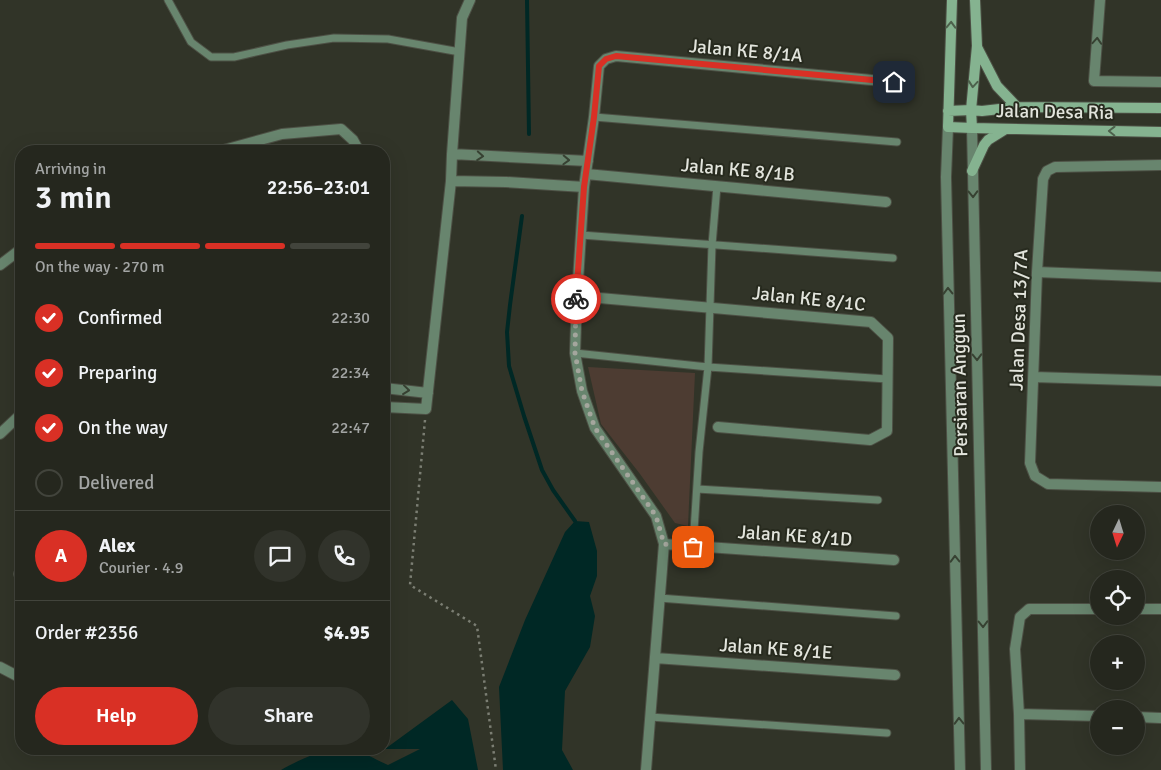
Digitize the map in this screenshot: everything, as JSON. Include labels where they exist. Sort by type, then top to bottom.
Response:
[{"type":"main road","name":"Persiaran Anggun","points":[[948,126],[952,0]]},
{"type":"main road","name":"Persiaran Anggun","points":[[972,128],[971,110],[977,46],[975,0]]},
{"type":"main road","points":[[977,46],[997,86],[1017,107]]},
{"type":"main road","name":"Jalan Desa Ria","points":[[948,111],[982,111],[1017,107],[1161,108]]},
{"type":"main road","name":"Jalan Desa Ria","points":[[948,126],[1161,132]]},
{"type":"main road","points":[[972,171],[984,145],[988,140],[1005,129]]},
{"type":"street","points":[[390,407],[426,409],[451,181],[462,18],[470,0]]},
{"type":"street","points":[[1100,0],[1094,81],[1161,82]]},
{"type":"street","name":"Jalan KE 8/1A","points":[[594,117],[599,66],[606,59],[616,56],[894,82]]},
{"type":"street","points":[[594,117],[584,187],[575,353],[582,391],[595,428],[656,516],[664,544],[646,770]]},
{"type":"street","name":"Persiaran Anggun","points":[[948,126],[946,177],[960,770]]},
{"type":"street","name":"Persiaran Anggun","points":[[972,128],[986,770]]},
{"type":"street","points":[[242,145],[282,134],[341,129],[356,145]]},
{"type":"street","points":[[452,154],[588,161]]},
{"type":"street","name":"Jalan Desa 13/7A","points":[[1161,165],[1055,167],[1047,171],[1043,179],[1030,463],[1035,476],[1048,484],[1161,487]]},
{"type":"street","name":"Jalan KE 8/1B","points":[[586,174],[886,202]]},
{"type":"street","points":[[451,181],[584,187]]},
{"type":"street","points":[[0,265],[15,254]]},
{"type":"street","points":[[1038,272],[1161,277]]},
{"type":"street","name":"Jalan KE 8/1C","points":[[577,296],[871,322],[888,338],[888,431],[870,440],[718,427]]},
{"type":"street","points":[[1034,377],[1161,381]]},
{"type":"street","points":[[390,389],[428,393]]},
{"type":"street","points":[[0,434],[15,420]]},
{"type":"street","name":"Jalan KE 8/1D","points":[[664,544],[894,560]]},
{"type":"street","points":[[1020,770],[1015,649],[1020,617],[1029,609],[1090,609]]},
{"type":"street","points":[[1145,609],[1161,609]]},
{"type":"street","name":"Jalan KE 8/1E","points":[[654,658],[895,675]]},
{"type":"street","points":[[0,667],[15,675]]},
{"type":"street","points":[[1019,714],[1090,716]]},
{"type":"street","points":[[1145,717],[1161,718]]},
{"type":"lane","points":[[168,0],[190,42],[211,57],[234,57],[287,45],[334,38],[388,39],[460,52]]},
{"type":"lane","points":[[594,117],[897,142]]},
{"type":"lane","points":[[693,547],[698,452],[708,367],[712,245],[717,186]]},
{"type":"lane","points":[[581,235],[893,258]]},
{"type":"lane","points":[[575,353],[708,367],[887,379]]},
{"type":"lane","points":[[697,489],[878,500]]},
{"type":"lane","points":[[659,598],[896,616]]},
{"type":"lane","points":[[650,717],[887,733]]},
{"type":"path","points":[[426,409],[410,585],[477,626],[496,770]]},
{"type":"shaded area","points":[[588,367],[695,373],[688,526],[675,523],[601,424]]},
{"type":"water","points":[[575,521],[589,522],[597,551],[597,576],[590,596],[595,616],[590,647],[565,691],[562,750],[573,770],[503,770],[499,687],[525,620],[565,532]]},
{"type":"water","points":[[452,700],[468,719],[478,770],[281,770],[313,755],[367,755],[388,765],[420,749],[390,749],[390,745]]},
{"type":"waterway","points":[[527,0],[529,134]]},
{"type":"waterway","points":[[522,216],[507,332],[509,366],[542,470],[553,490],[575,521]]},
{"type":"way so far","points":[[576,299],[575,353],[582,391],[595,428],[656,516],[664,544],[693,547]]},
{"type":"route","points":[[576,299],[584,187],[599,66],[606,59],[616,56],[894,82]]}]
